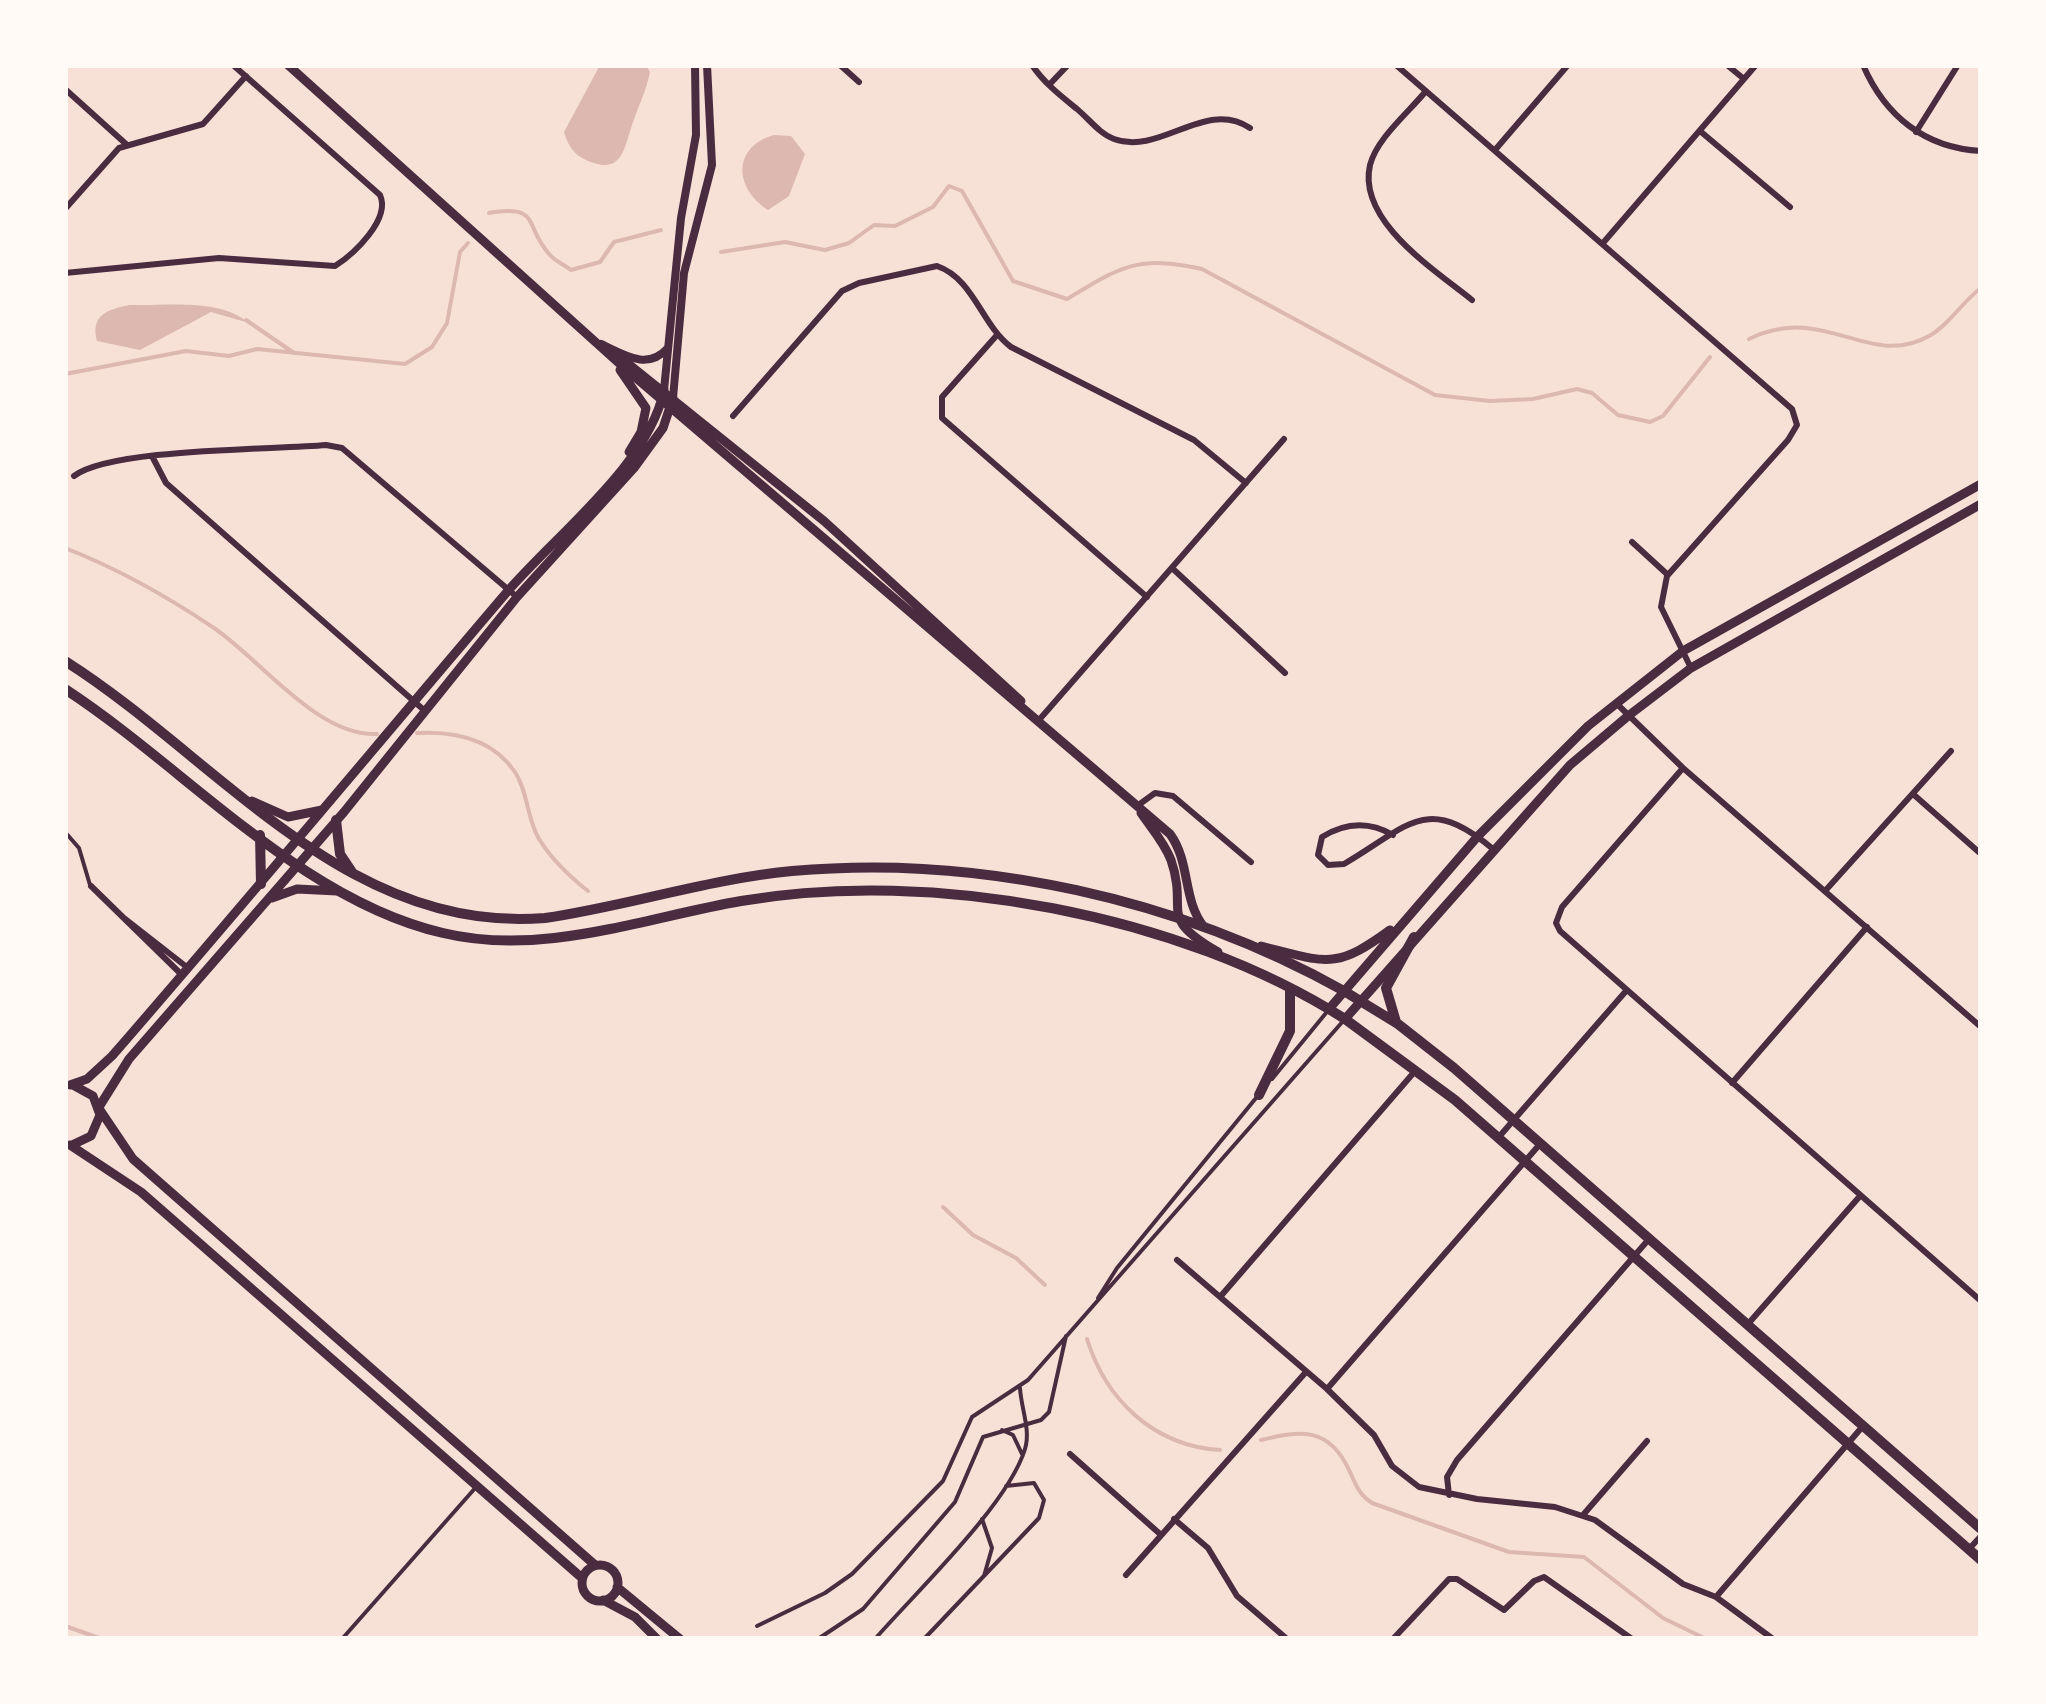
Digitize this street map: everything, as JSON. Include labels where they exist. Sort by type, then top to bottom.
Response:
[{"type":"main road","points":[[288,65],[602,344],[1039,720],[1178,846],[1190,901],[1204,927]]},
{"type":"main road","points":[[67,1145],[94,1133],[99,1109],[129,1059],[300,864],[635,444],[646,408],[644,399],[602,344]]},
{"type":"main road","points":[[590,502],[639,448],[668,399]]},
{"type":"main road","points":[[67,1085],[87,1079],[104,1064],[416,702],[634,468],[654,442],[668,399]]},
{"type":"main road","points":[[1329,1010],[1478,836],[1560,751],[1616,703],[1682,651],[1981,484]]},
{"type":"main road","points":[[1345,1019],[1570,765],[1628,716],[1691,668],[1981,504]]},
{"type":"main road","points":[[65,660],[355,878],[412,903],[480,918],[544,918],[792,871],[906,868],[1011,879],[1177,918],[1244,942],[1344,991],[1398,1024],[1513,1120],[1981,1532]]},
{"type":"main road","points":[[65,689],[337,891],[408,924],[488,942],[535,941],[742,901],[826,891],[922,892],[1013,903],[1135,931],[1247,968]]},
{"type":"main road","points":[[245,798],[288,817],[326,809]]},
{"type":"main road","points":[[1136,807],[1172,864],[1177,918],[1190,935],[1345,1019],[1417,1069],[1981,1560]]},
{"type":"main road","points":[[336,820],[340,854],[355,878]]},
{"type":"main road","points":[[260,835],[261,884]]},
{"type":"main road","points":[[1000,901],[1011,879]]},
{"type":"main road","points":[[1011,879],[1013,903]]},
{"type":"main road","points":[[269,900],[298,889],[337,891]]},
{"type":"main road","points":[[621,905],[623,925]]},
{"type":"main road","points":[[1244,942],[1334,961],[1359,952],[1404,920]]},
{"type":"main road","points":[[1398,1024],[1386,988],[1414,937]]},
{"type":"main road","points":[[1258,1096],[1290,1031],[1290,989]]},
{"type":"main road","points":[[67,1085],[86,1090],[133,1160],[595,1565],[612,1570],[617,1587],[679,1639]]},
{"type":"main road","points":[[67,1145],[141,1192],[582,1578],[588,1597],[604,1600],[635,1617],[657,1639]]},
{"type":"main road","points":[[582,1578],[595,1565]]},
{"type":"main road","points":[[604,1600],[617,1587]]},
{"type":"street","points":[[65,274],[219,258],[335,266],[384,210],[380,195],[233,65]]},
{"type":"street","points":[[668,399],[681,218],[696,134],[695,65]]},
{"type":"street","points":[[668,399],[682,287],[712,165],[707,65]]},
{"type":"street","points":[[840,65],[859,82]]},
{"type":"street","points":[[1032,65],[1049,85],[1118,141],[1138,142],[1218,117],[1235,118],[1250,128]]},
{"type":"street","points":[[1049,85],[1068,65]]},
{"type":"street","points":[[1396,65],[1792,410],[1798,425],[1668,574],[1661,607],[1691,668]]},
{"type":"street","points":[[1494,150],[1568,65]]},
{"type":"street","points":[[1728,65],[1744,79]]},
{"type":"street","points":[[1603,244],[1756,65]]},
{"type":"street","points":[[1863,65],[1884,103],[1916,132],[1946,146],[1981,151]]},
{"type":"street","points":[[1916,132],[1958,65]]},
{"type":"street","points":[[65,209],[126,144],[203,124],[246,76]]},
{"type":"street","points":[[65,90],[126,144]]},
{"type":"street","points":[[1426,92],[1376,152],[1370,165],[1372,196],[1379,212],[1410,247],[1472,300]]},
{"type":"street","points":[[1700,131],[1790,207]]},
{"type":"street","points":[[733,416],[842,291],[859,283],[942,267],[970,292],[997,335],[1011,346],[1194,440],[1246,483]]},
{"type":"street","points":[[997,335],[942,397],[942,418],[1147,596]]},
{"type":"street","points":[[602,344],[644,362],[656,359],[671,343]]},
{"type":"street","points":[[1039,720],[1284,438]]},
{"type":"street","points":[[74,476],[89,464],[326,445],[342,448],[513,594]]},
{"type":"street","points":[[153,458],[166,483],[425,711]]},
{"type":"street","points":[[1632,542],[1668,574]]},
{"type":"street","points":[[1172,568],[1285,673]]},
{"type":"street","points":[[1616,703],[1683,768],[1981,1027]]},
{"type":"street","points":[[1825,891],[1952,751]]},
{"type":"street","points":[[1683,768],[1557,914],[1560,931],[1981,1301]]},
{"type":"street","points":[[1136,807],[1155,793],[1174,796],[1251,862]]},
{"type":"street","points":[[1913,794],[1981,854]]},
{"type":"street","points":[[1393,835],[1376,825],[1362,824],[1322,836],[1318,854],[1334,866],[1430,817],[1455,820],[1494,849]]},
{"type":"street","points":[[90,886],[185,972]]},
{"type":"street","points":[[1732,1083],[1867,928]]},
{"type":"street","points":[[1497,1138],[1626,991]]},
{"type":"street","points":[[1220,1296],[1417,1069]]},
{"type":"street","points":[[1327,1390],[1540,1144]]},
{"type":"street","points":[[1748,1325],[1860,1196]]},
{"type":"street","points":[[1449,1495],[1447,1477],[1457,1460],[1648,1238]]},
{"type":"street","points":[[1177,1260],[1374,1435],[1404,1478],[1449,1495],[1555,1507],[1584,1515],[1624,1537],[1682,1584],[1716,1597],[1773,1639]]},
{"type":"street","points":[[1126,1575],[1306,1372]]},
{"type":"street","points":[[1716,1597],[1862,1426]]},
{"type":"street","points":[[1584,1515],[1647,1441]]},
{"type":"street","points":[[1070,1454],[1160,1534]]},
{"type":"street","points":[[1174,1519],[1208,1548],[1237,1596],[1287,1639]]},
{"type":"street","points":[[1969,1549],[1981,1532]]},
{"type":"street","points":[[1393,1639],[1449,1580],[1457,1579],[1504,1610],[1534,1581],[1544,1577],[1632,1639]]},
{"type":"lane","points":[[65,832],[79,848],[90,886]]},
{"type":"lane","points":[[1096,1302],[1117,1268],[1329,1010]]},
{"type":"lane","points":[[757,1626],[825,1593],[852,1574],[942,1481],[972,1418],[1020,1388],[1345,1019]]},
{"type":"lane","points":[[818,1639],[863,1609],[955,1502],[983,1437],[1041,1420],[1049,1412],[1066,1336]]},
{"type":"lane","points":[[875,1639],[1003,1488],[1022,1454],[1026,1424],[1020,1388]]},
{"type":"lane","points":[[1002,1430],[1013,1435],[1022,1454]]},
{"type":"lane","points":[[924,1639],[1031,1528],[1043,1510],[1041,1492],[1034,1483],[1023,1481],[1003,1488]]},
{"type":"lane","points":[[342,1639],[476,1486]]},
{"type":"lane","points":[[982,1517],[992,1548],[982,1580]]},
{"type":"shaded area","points":[[600,65],[646,65],[650,72],[624,151],[608,165],[579,156],[564,132]]},
{"type":"shaded area","points":[[774,135],[791,136],[805,154],[789,196],[768,210],[749,191],[742,169],[751,149]]},
{"type":"shaded area","points":[[130,305],[208,307],[237,315],[249,323],[211,312],[140,350],[97,341],[99,319]]},
{"type":"waterway","points":[[721,252],[785,242],[825,250],[849,243],[874,225],[895,226],[933,207],[949,186],[962,191],[1013,281],[1067,299],[1131,266],[1162,263],[1202,269],[1435,395],[1490,401],[1533,399],[1577,389],[1592,393],[1618,415],[1650,422],[1663,416],[1710,357]]},
{"type":"waterway","points":[[489,213],[524,215],[550,255],[571,270],[600,262],[614,242],[661,230]]},
{"type":"waterway","points":[[65,374],[186,351],[229,356],[257,349],[405,364],[432,347],[447,323],[460,252],[468,243]]},
{"type":"waterway","points":[[1749,339],[1776,330],[1800,328],[1886,346],[1907,344],[1936,331],[1981,288]]},
{"type":"waterway","points":[[246,320],[294,353]]},
{"type":"waterway","points":[[65,548],[123,574],[196,616],[333,723],[355,732],[377,734]]},
{"type":"waterway","points":[[417,733],[458,735],[484,744],[506,760],[519,780],[539,839],[561,867],[588,891]]},
{"type":"waterway","points":[[943,1207],[973,1235],[1016,1258],[1045,1285]]},
{"type":"waterway","points":[[1087,1339],[1107,1382],[1136,1416],[1174,1440],[1220,1450]]},
{"type":"waterway","points":[[1261,1440],[1289,1434],[1323,1439],[1341,1456],[1360,1492],[1372,1503],[1509,1552],[1584,1557],[1663,1618],[1706,1639]]},
{"type":"waterway","points":[[65,1626],[102,1639]]}]
